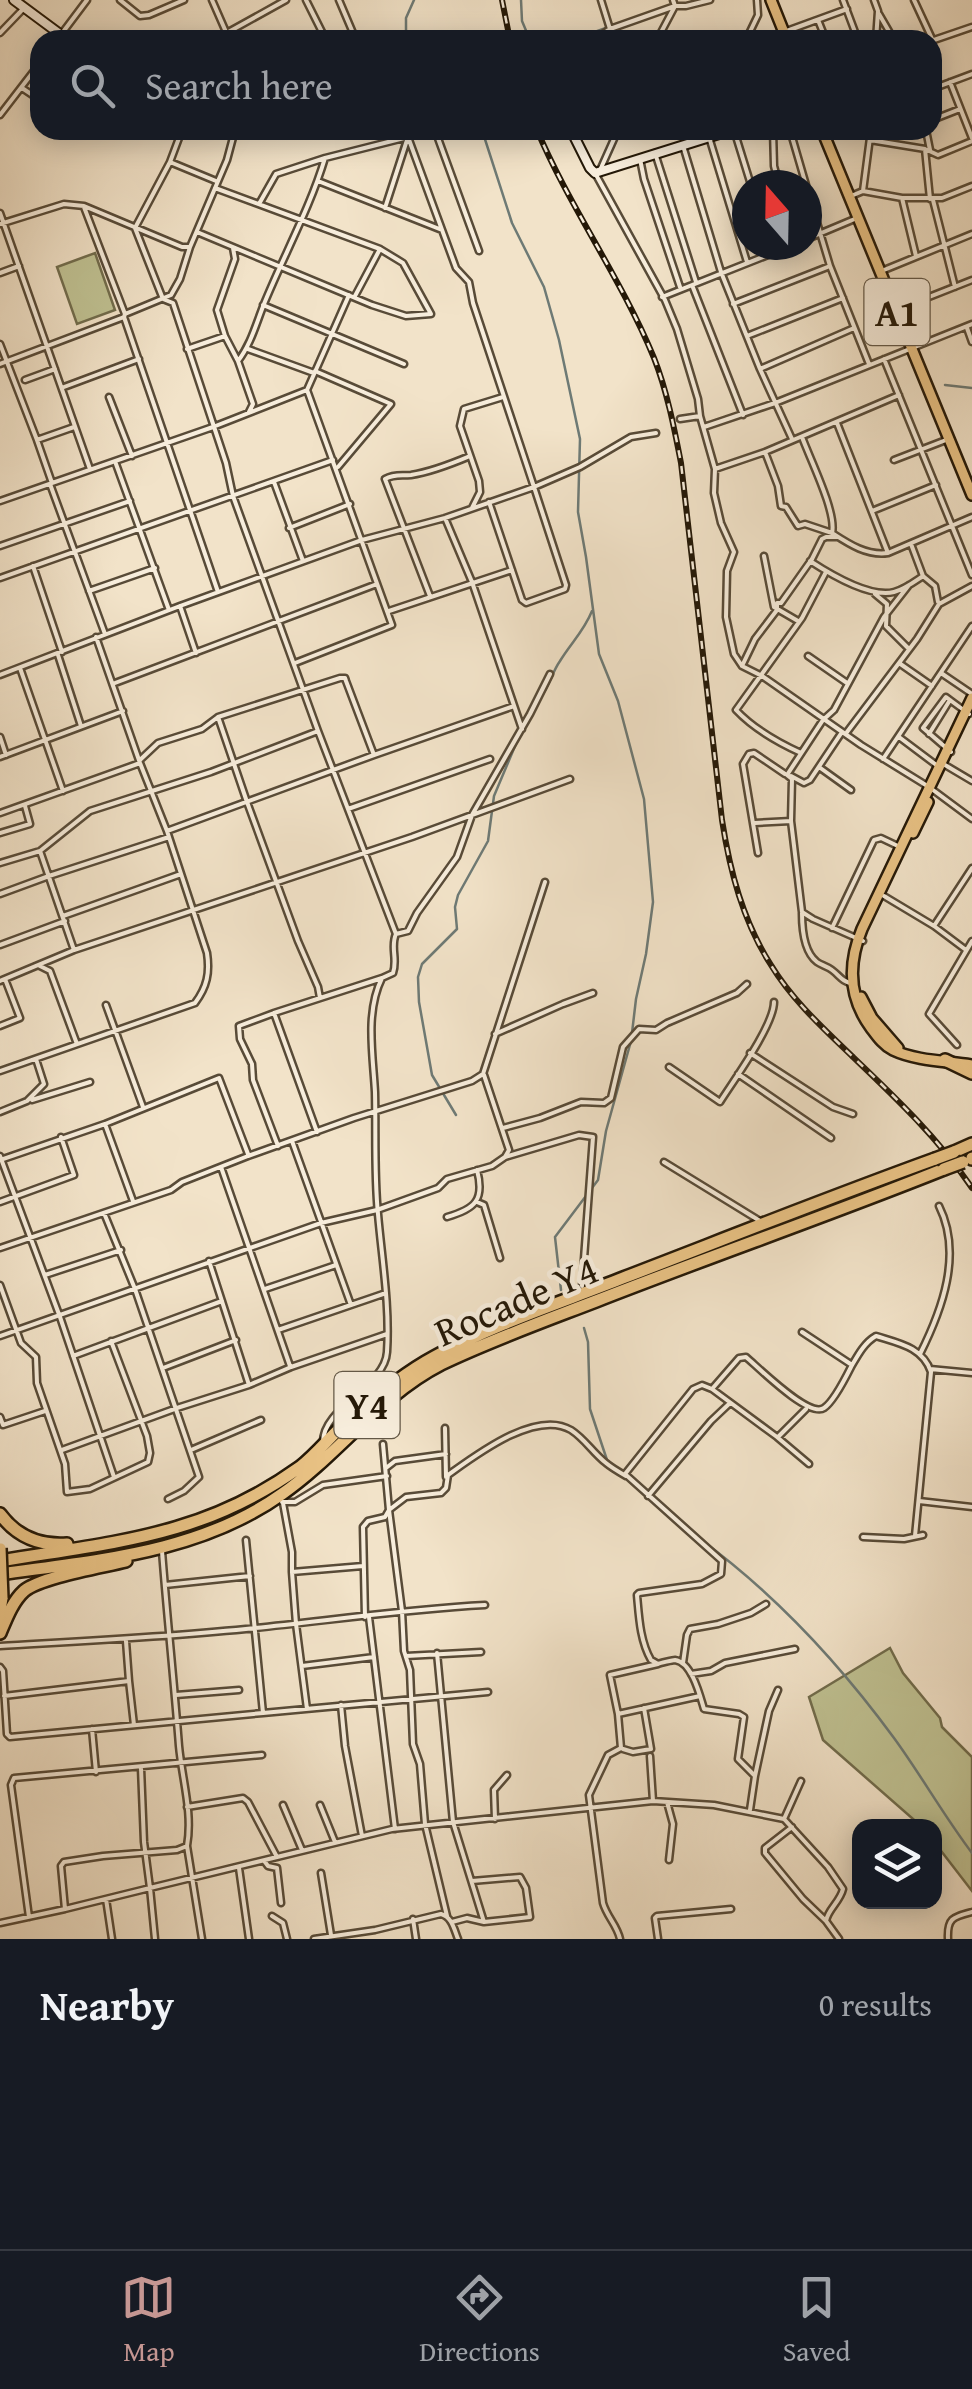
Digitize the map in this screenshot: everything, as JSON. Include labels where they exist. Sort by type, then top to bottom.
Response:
[{"type":"highway","points":[[945,1060],[972,1066]]},
{"type":"highway","name":"Rocade Y4","points":[[2,1558],[125,1542],[207,1518],[250,1498],[303,1464],[387,1388],[433,1358],[494,1328],[934,1159],[967,1153]]},
{"type":"highway","name":"Rocade Y4","points":[[0,1574],[161,1549],[212,1531],[282,1499],[392,1398],[438,1366],[627,1288],[944,1170],[967,1153]]},
{"type":"highway","points":[[0,1514],[29,1539],[60,1544],[157,1529],[250,1498]]},
{"type":"highway","points":[[0,1634],[11,1608],[25,1591],[40,1583],[161,1549]]},
{"type":"highway","points":[[0,1584],[86,1561]]},
{"type":"main road","points":[[772,0],[783,30]]},
{"type":"main road","name":"A1","points":[[826,140],[972,495]]},
{"type":"main road","points":[[945,1060],[906,1055],[887,1047],[860,1012],[852,984],[853,958],[900,848],[969,712],[972,696]]},
{"type":"main road","points":[[931,788],[884,896],[860,940],[860,994],[872,1018],[897,1048],[972,1066]]},
{"type":"main road","points":[[0,1540],[0,1617]]},
{"type":"street","points":[[14,0],[53,30]]},
{"type":"street","points":[[67,30],[88,0]]},
{"type":"street","points":[[120,0],[140,16],[184,0]]},
{"type":"street","points":[[212,0],[224,30]]},
{"type":"street","points":[[233,30],[286,0]]},
{"type":"street","points":[[306,0],[321,30]]},
{"type":"street","points":[[339,0],[352,30]]},
{"type":"street","points":[[601,0],[610,29],[674,3],[686,6],[710,0]]},
{"type":"street","points":[[751,30],[758,15],[758,0]]},
{"type":"street","points":[[844,0],[854,30]]},
{"type":"street","points":[[874,0],[888,30]]},
{"type":"street","points":[[914,0],[928,30]]},
{"type":"street","points":[[661,30],[674,3]]},
{"type":"street","points":[[0,33],[25,6]]},
{"type":"street","points":[[797,30],[847,9]]},
{"type":"street","points":[[877,30],[878,11]]},
{"type":"street","points":[[818,20],[822,30]]},
{"type":"street","points":[[942,38],[972,27]]},
{"type":"street","points":[[942,85],[972,74]]},
{"type":"street","points":[[0,115],[30,77]]},
{"type":"street","points":[[863,190],[870,140],[927,150],[938,156],[972,140],[950,82]]},
{"type":"street","points":[[22,88],[30,93]]},
{"type":"street","points":[[942,116],[960,109]]},
{"type":"street","points":[[135,228],[178,140]]},
{"type":"street","points":[[3,362],[171,294],[232,140]]},
{"type":"street","points":[[259,204],[276,174],[396,140]]},
{"type":"street","points":[[386,208],[407,140]]},
{"type":"street","points":[[409,140],[456,268],[469,282],[565,590],[526,603],[489,502]]},
{"type":"street","points":[[439,140],[479,251]]},
{"type":"street","points":[[577,140],[662,297],[688,360],[714,469],[714,493],[734,552],[726,571],[727,624],[734,654],[742,666],[931,788],[972,819]]},
{"type":"street","points":[[597,173],[613,140]]},
{"type":"street","points":[[597,173],[693,140]]},
{"type":"street","points":[[711,140],[747,262]]},
{"type":"street","points":[[736,140],[747,170]]},
{"type":"street","points":[[773,140],[775,170]]},
{"type":"street","points":[[793,140],[801,170]]},
{"type":"street","points":[[926,140],[931,199],[956,287]]},
{"type":"street","points":[[682,144],[721,272],[792,439]]},
{"type":"street","points":[[656,153],[694,284],[742,415]]},
{"type":"street","points":[[238,361],[248,348],[325,158]]},
{"type":"street","points":[[640,158],[681,289]]},
{"type":"street","points":[[170,162],[259,204],[380,249],[403,263],[431,314],[406,316],[372,305],[197,232]]},
{"type":"street","points":[[318,181],[442,230]]},
{"type":"street","points":[[849,197],[863,190],[931,199],[972,186]]},
{"type":"street","points":[[902,198],[916,256]]},
{"type":"street","points":[[2,224],[64,204],[84,206],[190,247]]},
{"type":"street","points":[[84,206],[218,592]]},
{"type":"street","points":[[0,212],[90,469]]},
{"type":"street","points":[[822,233],[856,218]]},
{"type":"street","points":[[135,228],[164,299],[172,302],[226,463],[233,496],[396,934],[392,942],[394,973],[240,1026],[240,1038],[278,1146]]},
{"type":"street","points":[[880,272],[972,234]]},
{"type":"street","points":[[822,240],[870,364]]},
{"type":"street","points":[[233,248],[235,259],[217,310],[254,404],[249,414]]},
{"type":"street","points":[[294,663],[392,625],[307,390],[352,295],[380,249]]},
{"type":"street","points":[[662,297],[753,260]]},
{"type":"street","points":[[0,273],[19,266]]},
{"type":"street","points":[[733,304],[830,266]]},
{"type":"street","points":[[896,310],[972,280]]},
{"type":"street","points":[[746,336],[843,298]]},
{"type":"street","points":[[264,305],[404,364]]},
{"type":"street","points":[[704,427],[969,325],[972,342]]},
{"type":"street","points":[[760,369],[854,328]]},
{"type":"street","points":[[187,349],[225,336]]},
{"type":"street","points":[[0,344],[3,362],[37,440],[105,634]]},
{"type":"street","points":[[248,348],[391,404],[336,469]]},
{"type":"street","points":[[62,388],[139,359]]},
{"type":"street","points":[[884,359],[972,575]]},
{"type":"street","points":[[25,380],[55,369]]},
{"type":"street","points":[[0,501],[307,390]]},
{"type":"street","points":[[714,469],[765,452],[899,395]]},
{"type":"street","points":[[110,397],[132,456]]},
{"type":"street","points":[[472,508],[480,492],[460,426],[464,410],[503,397]]},
{"type":"street","points":[[680,419],[700,416]]},
{"type":"street","points":[[837,423],[888,553]]},
{"type":"street","points":[[37,440],[74,427]]},
{"type":"street","points":[[0,674],[362,540],[445,518],[534,487],[631,437],[656,433]]},
{"type":"street","points":[[802,437],[831,513],[835,535]]},
{"type":"street","points":[[894,460],[950,438]]},
{"type":"street","points":[[765,452],[781,506],[786,507],[798,526],[805,524],[835,535],[865,552],[888,553],[972,517]]},
{"type":"street","points":[[430,596],[385,479],[436,469],[470,456]]},
{"type":"street","points":[[0,578],[333,460]]},
{"type":"street","points":[[115,462],[169,610]]},
{"type":"street","points":[[274,482],[303,562]]},
{"type":"street","points":[[872,511],[936,485]]},
{"type":"street","points":[[0,546],[130,501]]},
{"type":"street","points":[[289,528],[350,504]]},
{"type":"street","points":[[445,518],[472,582],[522,730]]},
{"type":"street","points":[[742,666],[755,639],[777,610],[777,603],[782,603],[824,538],[835,535]]},
{"type":"street","points":[[911,544],[923,576],[934,586],[940,604]]},
{"type":"street","points":[[764,556],[770,597],[777,610],[799,622]]},
{"type":"street","points":[[810,562],[872,592],[886,604],[886,626],[909,648]]},
{"type":"street","points":[[34,566],[81,726]]},
{"type":"street","points":[[89,591],[155,568]]},
{"type":"street","points":[[387,612],[512,570]]},
{"type":"street","points":[[801,753],[737,712],[799,622],[826,572]]},
{"type":"street","points":[[872,592],[893,592],[923,576]]},
{"type":"street","points":[[113,683],[377,584]]},
{"type":"street","points":[[788,774],[823,720],[834,710],[884,618],[909,585]]},
{"type":"street","points":[[758,853],[742,767],[746,758],[757,754],[804,784],[810,780],[940,604],[972,586]]},
{"type":"street","points":[[180,606],[196,653]]},
{"type":"street","points":[[883,758],[972,626]]},
{"type":"street","points":[[0,1070],[196,1003],[205,989],[207,953],[96,638]]},
{"type":"street","points":[[808,656],[846,683]]},
{"type":"street","points":[[899,663],[932,686]]},
{"type":"street","points":[[20,668],[63,791]]},
{"type":"street","points":[[941,672],[972,696]]},
{"type":"street","points":[[396,934],[408,931],[417,912],[457,858],[472,815],[550,674]]},
{"type":"street","points":[[0,812],[140,762],[158,743],[202,728],[218,718],[344,678],[374,756]]},
{"type":"street","points":[[949,752],[923,728],[946,696],[969,712]]},
{"type":"street","points":[[0,894],[514,706]]},
{"type":"street","points":[[0,737],[3,756],[123,711]]},
{"type":"street","points":[[218,718],[320,998]]},
{"type":"street","points":[[0,864],[40,852],[90,811],[318,731]]},
{"type":"street","points":[[900,737],[942,766],[972,780]]},
{"type":"street","points":[[348,808],[490,759]]},
{"type":"street","points":[[819,766],[851,790]]},
{"type":"street","points":[[788,774],[792,779],[796,876],[810,954],[843,982],[852,984]]},
{"type":"street","points":[[0,1026],[20,1018],[3,980],[74,950],[570,779]]},
{"type":"street","points":[[0,834],[30,824],[25,806]]},
{"type":"street","points":[[754,824],[791,821]]},
{"type":"street","points":[[832,928],[874,840],[881,838],[900,848]]},
{"type":"street","points":[[40,852],[74,950]]},
{"type":"street","points":[[934,926],[972,868]]},
{"type":"street","points":[[0,945],[182,874]]},
{"type":"street","points":[[505,1157],[509,1150],[483,1074],[546,882]]},
{"type":"street","points":[[884,896],[968,952]]},
{"type":"street","points":[[802,912],[860,940]]},
{"type":"street","points":[[957,1045],[929,1014],[972,941]]},
{"type":"street","points":[[40,966],[50,970],[77,1044]]},
{"type":"street","points":[[323,1445],[322,1436],[340,1410],[383,1369],[387,1355],[386,1293],[377,1210],[372,1028],[374,994],[382,978]]},
{"type":"street","points":[[502,1128],[581,1102],[604,1103],[616,1086],[624,1047],[640,1028],[656,1030],[747,984]]},
{"type":"street","points":[[495,1034],[594,993]]},
{"type":"street","points":[[669,1067],[720,1102],[767,1026],[774,1002]]},
{"type":"street","points":[[106,1005],[143,1108]]},
{"type":"street","points":[[274,1013],[317,1132]]},
{"type":"street","points":[[750,1053],[820,1099],[853,1114]]},
{"type":"street","points":[[27,1101],[44,1084],[36,1058]]},
{"type":"street","points":[[0,1248],[171,1190],[248,1156],[483,1074]]},
{"type":"street","points":[[738,1074],[831,1138]]},
{"type":"street","points":[[114,1478],[60,1317],[0,1158],[105,1124],[220,1078],[248,1156]]},
{"type":"street","points":[[0,1112],[90,1082]]},
{"type":"street","points":[[105,1124],[133,1202]]},
{"type":"street","points":[[0,1336],[322,1223],[377,1210],[438,1188],[447,1179],[492,1166],[505,1157],[579,1135],[593,1137],[582,1286]]},
{"type":"street","points":[[0,1202],[74,1175],[61,1137]]},
{"type":"street","points":[[292,1141],[351,1305]]},
{"type":"street","points":[[664,1162],[764,1224]]},
{"type":"street","points":[[221,1167],[291,1367]]},
{"type":"street","points":[[447,1217],[477,1202],[477,1170]]},
{"type":"street","points":[[477,1202],[484,1205],[500,1258]]},
{"type":"street","points":[[920,1354],[940,1311],[949,1262],[947,1226],[939,1206]]},
{"type":"street","points":[[104,1212],[121,1250],[199,1476],[184,1491],[168,1499]]},
{"type":"street","points":[[45,1276],[121,1250]]},
{"type":"street","points":[[209,1262],[249,1385]]},
{"type":"street","points":[[265,1288],[336,1264]]},
{"type":"street","points":[[0,1286],[21,1343],[36,1357],[37,1383],[65,1464],[66,1492],[90,1488],[148,1462],[150,1452],[141,1421],[112,1341]]},
{"type":"street","points":[[278,1330],[386,1293]]},
{"type":"street","points":[[73,1356],[222,1301]]},
{"type":"street","points":[[802,1332],[853,1365]]},
{"type":"street","points":[[60,1450],[387,1334]]},
{"type":"street","points":[[712,1389],[739,1358],[746,1358],[806,1408],[819,1410],[876,1336],[920,1354],[930,1369],[914,1536]]},
{"type":"street","points":[[163,1368],[236,1340]]},
{"type":"street","points":[[930,1369],[972,1373]]},
{"type":"street","points":[[626,1476],[693,1389],[702,1384],[808,1464]]},
{"type":"street","points":[[648,1496],[730,1403]]},
{"type":"street","points":[[777,1437],[806,1408]]},
{"type":"street","points":[[0,1417],[3,1426],[45,1410]]},
{"type":"street","points":[[191,1450],[260,1420]]},
{"type":"street","points":[[446,1482],[448,1475],[484,1450],[546,1424],[570,1430],[626,1476],[723,1566],[721,1574],[710,1581],[637,1594],[647,1654],[658,1664]]},
{"type":"street","points":[[395,1829],[367,1617],[362,1542],[365,1523],[385,1517],[406,1497],[441,1493],[446,1488],[445,1428]]},
{"type":"street","points":[[383,1444],[410,1670],[413,1744],[420,1764],[425,1824],[447,1916],[458,1939]]},
{"type":"street","points":[[386,1468],[395,1461],[446,1454]]},
{"type":"street","points":[[307,1708],[292,1552],[282,1499],[295,1502],[323,1485],[387,1476]]},
{"type":"street","points":[[919,1501],[972,1507]]},
{"type":"street","points":[[863,1537],[923,1536]]},
{"type":"street","points":[[246,1540],[263,1713]]},
{"type":"street","points":[[161,1549],[189,1824],[187,1846],[202,1939]]},
{"type":"street","points":[[292,1572],[363,1566]]},
{"type":"street","points":[[165,1585],[250,1576]]},
{"type":"street","points":[[683,1664],[690,1629],[718,1624],[766,1604]]},
{"type":"street","points":[[0,1646],[169,1636],[485,1605]]},
{"type":"street","points":[[126,1639],[134,1726]]},
{"type":"street","points":[[691,1674],[795,1649]]},
{"type":"street","points":[[406,1656],[481,1652]]},
{"type":"street","points":[[437,1653],[452,1822],[484,1922]]},
{"type":"street","points":[[302,1666],[374,1657]]},
{"type":"street","points":[[622,1748],[610,1676],[674,1660],[691,1674],[704,1709],[744,1717],[738,1759],[755,1776]]},
{"type":"street","points":[[0,1667],[10,1737],[488,1692]]},
{"type":"street","points":[[4,1696],[129,1681]]},
{"type":"street","points":[[176,1695],[239,1690]]},
{"type":"street","points":[[750,1810],[769,1711],[778,1690]]},
{"type":"street","points":[[618,1714],[700,1696]]},
{"type":"street","points":[[342,1705],[345,1746],[362,1836]]},
{"type":"street","points":[[620,1939],[604,1903],[589,1792],[608,1755],[622,1748],[633,1752],[651,1750],[644,1708]]},
{"type":"street","points":[[92,1729],[96,1772]]},
{"type":"street","points":[[29,1917],[14,1778],[262,1755]]},
{"type":"street","points":[[650,1756],[654,1801]]},
{"type":"street","points":[[142,1768],[154,1939]]},
{"type":"street","points":[[495,1819],[494,1790],[507,1774]]},
{"type":"street","points":[[784,1819],[801,1781]]},
{"type":"street","points":[[187,1807],[243,1798],[278,1858]]},
{"type":"street","points":[[0,1923],[395,1829],[654,1801],[714,1804],[784,1819],[844,1890],[826,1915],[826,1921]]},
{"type":"street","points":[[667,1802],[674,1824],[669,1860]]},
{"type":"street","points":[[283,1805],[302,1850]]},
{"type":"street","points":[[320,1805],[335,1842]]},
{"type":"street","points":[[793,1826],[765,1848],[765,1853],[838,1939]]},
{"type":"street","points":[[66,1910],[64,1862],[187,1846]]},
{"type":"street","points":[[265,1862],[277,1868],[282,1903]]},
{"type":"street","points":[[239,1868],[249,1939]]},
{"type":"street","points":[[321,1872],[332,1935]]},
{"type":"street","points":[[452,1922],[467,1918],[484,1922],[530,1917],[524,1880],[520,1877],[472,1881]]},
{"type":"street","points":[[106,1899],[112,1939]]},
{"type":"street","points":[[658,1939],[657,1916],[731,1909]]},
{"type":"street","points":[[948,1939],[950,1923],[957,1916],[972,1912]]},
{"type":"street","points":[[314,1939],[375,1930],[440,1914],[447,1916]]},
{"type":"street","points":[[272,1916],[283,1923],[288,1939]]},
{"type":"street","points":[[413,1919],[416,1939]]},
{"type":"street","points":[[375,1930],[376,1939]]},
{"type":"green space","points":[[95,253],[115,310],[77,324],[57,267]]},
{"type":"green space","points":[[890,1648],[903,1673],[940,1718],[942,1727],[972,1757],[972,1891],[942,1852],[942,1819],[913,1819],[823,1740],[809,1697]]},
{"type":"waterway","points":[[406,30],[406,18],[414,0]]},
{"type":"waterway","points":[[521,0],[526,30]]},
{"type":"waterway","points":[[680,5],[698,0]]},
{"type":"waterway","points":[[600,30],[654,11]]},
{"type":"waterway","points":[[485,140],[512,223],[544,287],[559,340],[580,439],[578,512],[599,654],[618,701],[644,799],[653,902],[632,1033]]},
{"type":"waterway","points":[[945,385],[972,388]]},
{"type":"waterway","points":[[540,698],[592,611]]},
{"type":"waterway","points":[[523,722],[531,708]]},
{"type":"waterway","points":[[456,1115],[432,1075],[418,977],[422,964],[457,929],[458,895],[488,841],[494,796],[518,739]]},
{"type":"waterway","points":[[561,1290],[555,1237],[598,1180],[606,1131],[631,1041]]},
{"type":"waterway","points":[[584,1328],[590,1409],[607,1460],[618,1469]]},
{"type":"waterway","points":[[700,1539],[780,1606],[851,1683],[894,1738],[972,1853]]},
{"type":"railway","points":[[502,0],[508,30]]},
{"type":"railway","points":[[542,140],[641,328],[666,396],[681,463],[722,820],[745,913],[779,978],[820,1025],[916,1119],[972,1188]]}]
